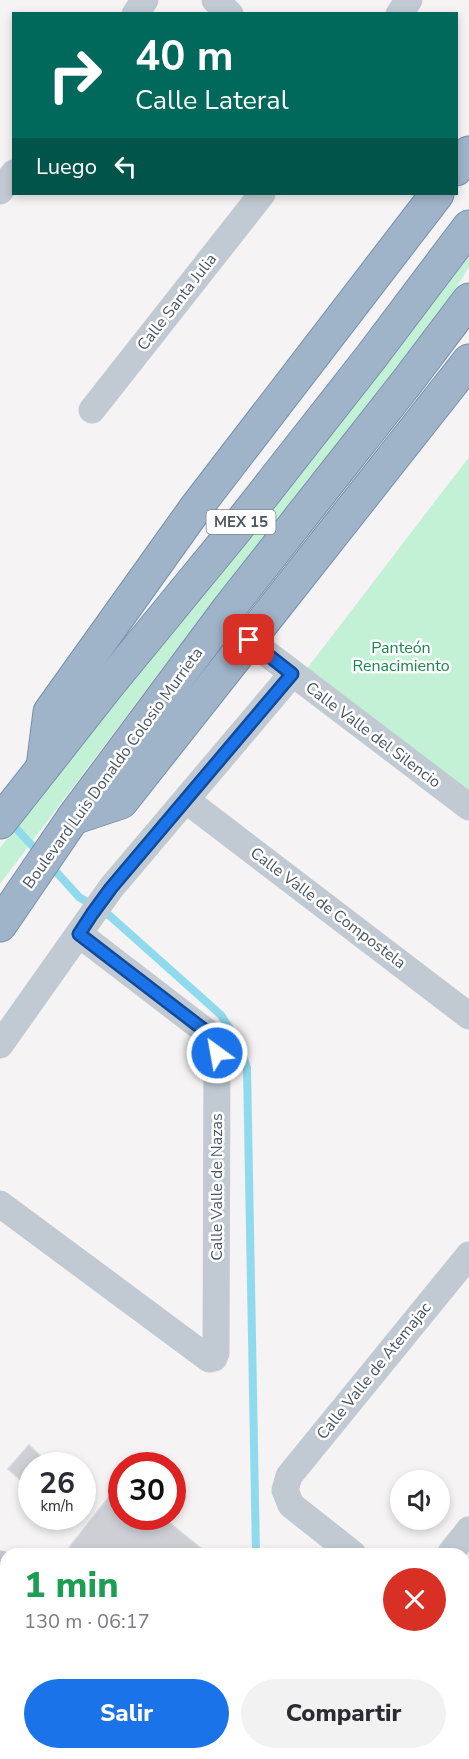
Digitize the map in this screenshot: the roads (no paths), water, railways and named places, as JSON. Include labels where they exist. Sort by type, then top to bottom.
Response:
[{"type":"highway","points":[[458,167],[469,153]]},
{"type":"highway","points":[[42,768],[50,712],[195,509],[434,195]]},
{"type":"highway","name":"MEX 15","points":[[10,810],[108,685],[243,520],[469,227]]},
{"type":"highway","name":"Boulevard Luis Donaldo Colosio Murrieta","points":[[0,924],[66,829],[230,607],[469,300]]},
{"type":"highway","points":[[66,829],[121,802],[469,361]]},
{"type":"street","points":[[215,0],[228,12]]},
{"type":"street","points":[[0,191],[12,176]]},
{"type":"street","name":"Calle Santa Julia","points":[[92,410],[261,195]]},
{"type":"street","name":"Calle Valle del Silencio","points":[[249,640],[469,807]]},
{"type":"street","points":[[0,1045],[111,888],[292,674]]},
{"type":"street","name":"Calle Valle de Compostela","points":[[186,800],[469,1016]]},
{"type":"street","name":"Calle Valle de Nazas","points":[[0,1204],[210,1359],[214,1358],[216,1353],[217,1053],[215,1042],[208,1033],[85,924]]},
{"type":"street","name":"Calle Valle de Atemajac","points":[[345,1548],[291,1505],[285,1490],[289,1476],[469,1255]]},
{"type":"street","points":[[455,1548],[469,1530]]},
{"type":"waterway","points":[[9,821],[39,853]]},
{"type":"waterway","points":[[50,865],[79,897],[110,916],[221,1015],[239,1043],[247,1068],[256,1548]]},
{"type":"park label","name":"Panteón Renacimiento","points":[[401,657]]}]
